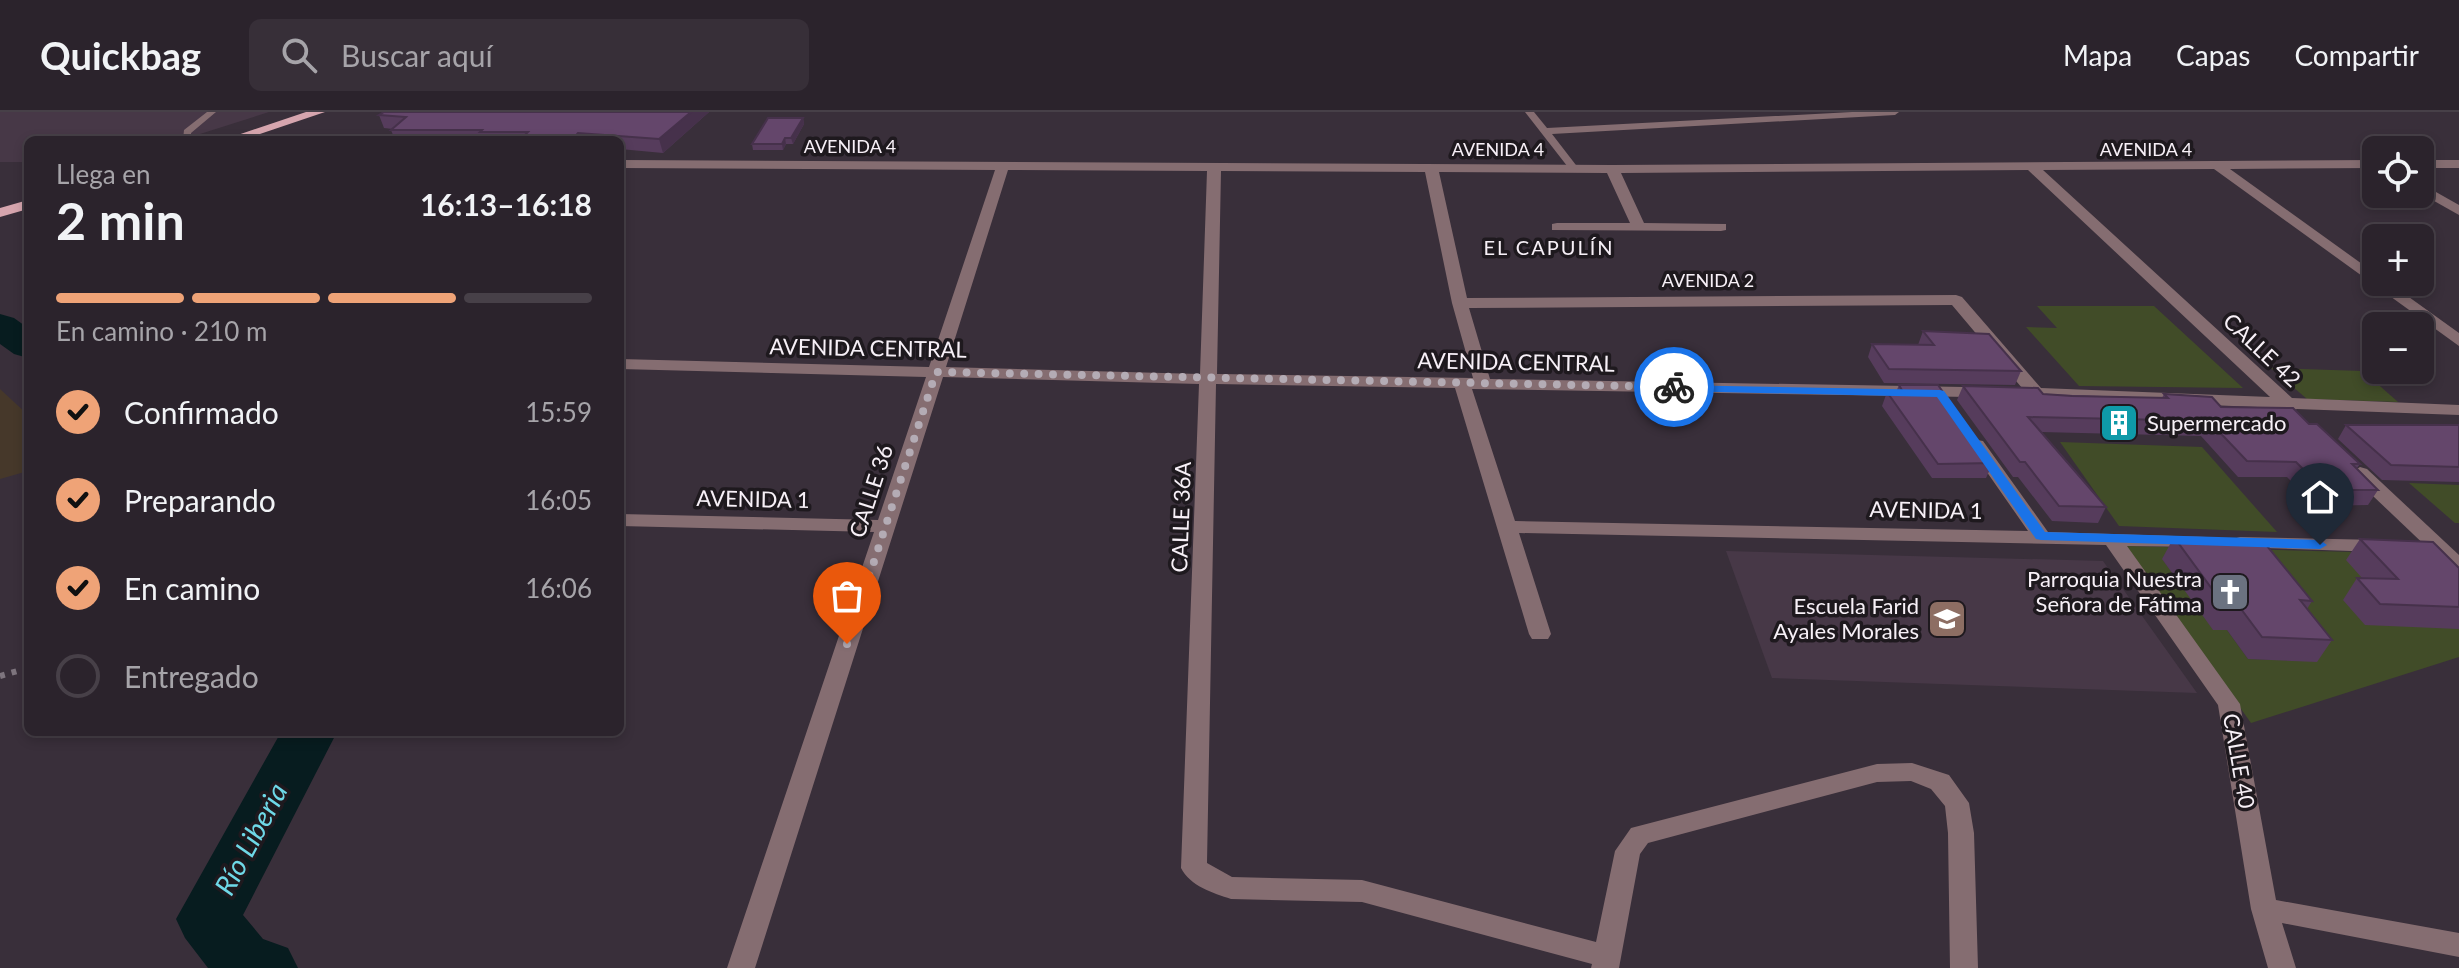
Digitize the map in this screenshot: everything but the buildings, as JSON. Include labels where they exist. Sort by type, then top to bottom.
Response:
[{"type":"main road","points":[[242,136],[319,112]]},
{"type":"main road","points":[[0,213],[24,205]]},
{"type":"street","name":"AVENIDA 4","points":[[624,164],[1574,169],[2362,164]]},
{"type":"street","points":[[2434,164],[2459,164]]},
{"type":"street","name":"CALLE 36","points":[[741,968],[1003,166]]},
{"type":"street","name":"CALLE 36A","points":[[1214,167],[1194,868],[1213,881],[1231,888],[1376,893],[1606,963]]},
{"type":"street","points":[[2219,167],[2362,270]]},
{"type":"street","points":[[1431,168],[1460,303],[1472,383],[1508,527],[1540,634]]},
{"type":"street","name":"CALLE 42","points":[[2033,168],[2307,423]]},
{"type":"street","points":[[1612,169],[1639,227]]},
{"type":"street","points":[[2434,196],[2459,211]]},
{"type":"street","points":[[1557,227],[1721,227]]},
{"type":"street","points":[[2398,296],[2459,341]]},
{"type":"street","name":"AVENIDA 2","points":[[1460,303],[1956,300],[2036,393]]},
{"type":"street","name":"AVENIDA CENTRAL","points":[[624,364],[1472,383],[1945,400],[2036,393],[2459,410]]},
{"type":"street","points":[[1968,432],[2041,536]]},
{"type":"street","points":[[2351,465],[2459,566]]},
{"type":"street","name":"AVENIDA 1","points":[[624,520],[885,526]]},
{"type":"street","name":"AVENIDA 1","points":[[1508,527],[2041,536],[2439,548]]},
{"type":"street","name":"CALLE 40","points":[[2112,539],[2229,704],[2264,909],[2282,968]]},
{"type":"street","points":[[1606,963],[1628,851],[1640,835],[1877,773],[1912,772],[1940,782],[1957,803],[1961,833],[1964,968]]},
{"type":"street","points":[[2264,909],[2459,945]]},
{"type":"lane","points":[[187,136],[187,132],[212,112]]},
{"type":"lane","points":[[1529,112],[1574,169]]},
{"type":"lane","points":[[1545,131],[1895,112]]},
{"type":"path","points":[[0,676],[24,669]]},
{"type":"shaded area","points":[[0,112],[269,112],[194,136],[24,136],[24,162],[0,162]]},
{"type":"shaded area","points":[[0,389],[24,411],[24,472],[0,479]]},
{"type":"shaded area","name":"Escuela Farid Ayales Morales","points":[[1726,551],[2103,561],[2197,693],[1772,678]]},
{"type":"green space","points":[[2037,306],[2154,306],[2243,388],[2079,386],[2026,327],[2057,328]]},
{"type":"green space","points":[[2271,368],[2362,371],[2362,384],[2378,384],[2398,402],[2307,399]]},
{"type":"green space","points":[[2060,442],[2202,447],[2277,532],[2119,526]]},
{"type":"green space","points":[[2409,483],[2459,485],[2459,523],[2455,523]]},
{"type":"green space","points":[[2126,546],[2432,554],[2459,579],[2459,657],[2251,723]],"holes":[[[2163,560],[2316,661],[2248,659],[2227,630],[2213,629]]]},
{"type":"waterway","name":"Río Liberia","points":[[0,326],[24,343]]},
{"type":"waterway","name":"Río Liberia","points":[[265,968],[243,963],[208,919],[307,736]]},
{"type":"way so far","points":[[847,644],[936,372],[1674,387]]},
{"type":"place","name":"Supermercado","points":[[2119,423]]},
{"type":"place","name":"Parroquia Nuestra Señora de Fátima","points":[[2230,592]]},
{"type":"place","name":"Escuela Farid Ayales Morales","points":[[1947,619]]},
{"type":"district","name":"EL CAPULÍN","points":[[1549,248]]},
{"type":"route","points":[[1674,387],[1940,393],[2041,536],[2320,545]]}]
